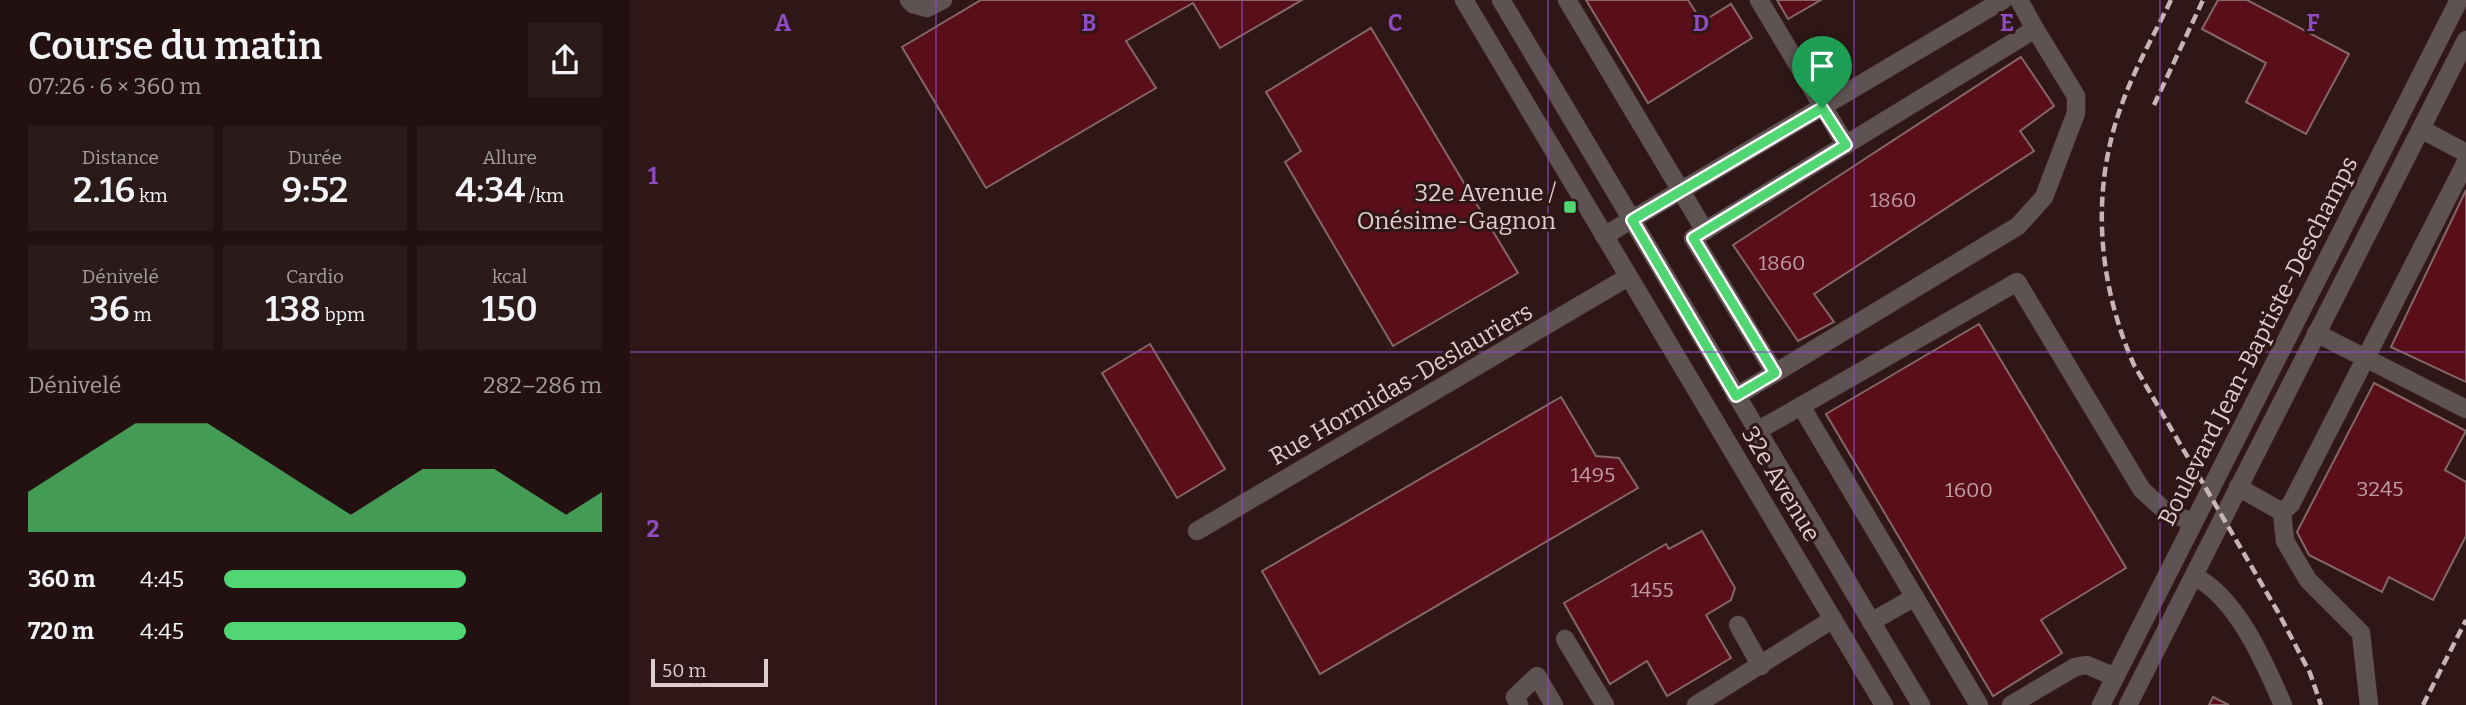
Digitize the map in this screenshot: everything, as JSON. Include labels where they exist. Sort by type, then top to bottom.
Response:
[{"type":"street","points":[[909,0],[913,4],[928,8],[943,0]]},
{"type":"street","name":"32e Avenue","points":[[1464,0],[1884,705]]},
{"type":"street","name":"32e Avenue","points":[[1501,0],[1921,705]]},
{"type":"street","points":[[1567,0],[1705,231]]},
{"type":"street","points":[[1759,0],[1846,145]]},
{"type":"street","points":[[1604,236],[1822,108],[1984,5],[2003,0]]},
{"type":"street","points":[[1736,396],[2018,226],[2044,197],[2076,113],[2077,103],[2076,96],[2019,0]]},
{"type":"street","name":"Boulevard Jean-Baptiste-Deschamps","points":[[2101,705],[2459,0]]},
{"type":"street","points":[[1775,373],[1693,238],[2035,29]]},
{"type":"street","name":"Boulevard Jean-Baptiste-Deschamps","points":[[2128,705],[2466,40]]},
{"type":"street","points":[[2420,129],[2466,153]]},
{"type":"street","points":[[2282,512],[2291,504],[2466,162]]},
{"type":"street","name":"Rue Hormidas-Deslauriers","points":[[1197,531],[1628,277]]},
{"type":"street","points":[[1757,431],[2018,282],[2142,490],[2162,508],[2193,523]]},
{"type":"street","points":[[2316,334],[2466,409]]},
{"type":"street","points":[[1801,406],[1979,705]]},
{"type":"street","points":[[2238,487],[2282,512]]},
{"type":"street","points":[[2282,512],[2285,541],[2308,580],[2361,632],[2369,705]]},
{"type":"street","points":[[2182,544],[2204,555]]},
{"type":"street","points":[[2194,576],[2219,593],[2261,653],[2283,705]]},
{"type":"street","points":[[1871,622],[1915,597]]},
{"type":"street","points":[[1696,705],[1833,620]]},
{"type":"street","points":[[1738,625],[1761,666]]},
{"type":"street","points":[[1565,639],[1605,705]]},
{"type":"street","points":[[2011,705],[2082,665],[2115,677]]},
{"type":"street","points":[[1519,705],[1515,698],[1537,676],[1554,705]]},
{"type":"building","points":[[981,0],[1302,0],[1220,48],[1193,3],[1126,41],[1156,88],[986,188],[902,47]]},
{"type":"building","points":[[1586,0],[1688,0],[1702,22],[1731,4],[1752,38],[1648,103]]},
{"type":"building","points":[[1777,0],[1821,0],[1788,19]]},
{"type":"building","points":[[2218,0],[2247,0],[2349,54],[2306,134],[2246,102],[2266,63],[2202,29]]},
{"type":"building","points":[[1371,28],[1518,273],[1393,346],[1285,162],[1301,151],[1266,92]]},
{"type":"building","points":[[2021,57],[2054,106],[2020,131],[2034,151],[1814,294],[1834,322],[1798,341],[1733,245]]},
{"type":"building","points":[[2466,190],[2466,382],[2391,347]]},
{"type":"building","points":[[1979,324],[2126,568],[2041,620],[2062,653],[1993,696],[1826,414]]},
{"type":"building","points":[[1150,344],[1225,469],[1177,498],[1102,373]]},
{"type":"building","points":[[2374,383],[2466,431],[2445,470],[2466,482],[2466,536],[2433,600],[2389,577],[2382,592],[2309,555],[2297,532]]},
{"type":"building","points":[[1561,397],[1596,456],[1619,458],[1638,488],[1320,674],[1262,571]]},
{"type":"building","points":[[1702,531],[1735,588],[1731,600],[1706,615],[1731,658],[1667,696],[1647,661],[1610,684],[1564,603],[1666,544],[1669,549]]},
{"type":"building","points":[[2213,697],[2229,705],[2209,705]]},
{"type":"railway","points":[[2171,0],[2140,62],[2112,134],[2102,201],[2102,234],[2112,301],[2134,365],[2278,612],[2310,673],[2321,705]]},
{"type":"railway","points":[[2154,105],[2203,0]]},
{"type":"railway","points":[[2423,705],[2466,620]]},
{"type":"place","name":"32e Avenue / Onésime-Gagnon","points":[[1570,207]]},
{"type":"route","points":[[1822,108],[1846,145],[1693,238],[1775,373],[1736,396],[1632,220],[1822,108]]}]
